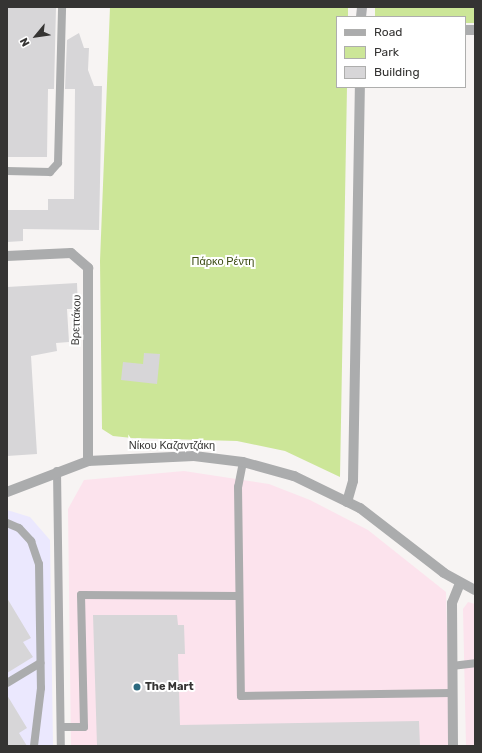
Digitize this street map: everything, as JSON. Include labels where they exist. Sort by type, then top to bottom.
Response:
[{"type":"street","points":[[346,502],[353,481],[360,88]]},
{"type":"street","name":"Βρεττάκου","points":[[7,256],[71,253],[88,268],[88,461]]},
{"type":"street","name":"Νίκου Καζαντζάκη","points":[[7,492],[57,471],[88,461],[194,456],[243,462],[294,476],[346,502],[460,583],[475,590]]},
{"type":"street","points":[[453,746],[452,603],[460,583]]},
{"type":"lane","points":[[7,171],[50,172],[58,163],[62,7]]},
{"type":"lane","points":[[243,462],[238,487],[241,696],[452,693]]},
{"type":"lane","points":[[57,471],[61,746]]},
{"type":"lane","points":[[7,523],[19,528],[31,541],[39,564],[40,663],[34,746]]},
{"type":"lane","points":[[61,728],[84,727],[81,595],[239,596]]},
{"type":"lane","points":[[7,683],[40,663]]},
{"type":"lane","points":[[452,666],[475,663]]},
{"type":"shaded area","points":[[184,471],[269,484],[310,500],[368,530],[446,592],[450,746],[71,746],[68,509],[84,480]]},
{"type":"shaded area","points":[[7,510],[30,517],[50,540],[53,746],[7,746]]},
{"type":"shaded area","points":[[468,602],[475,604],[475,746],[466,746],[463,609]]},
{"type":"green space","name":"Πάρκο Ρέντη","points":[[110,7],[348,7],[348,16],[336,16],[336,88],[347,88],[340,477],[285,451],[237,441],[132,438],[113,436],[102,429],[100,261]]},
{"type":"green space","points":[[375,7],[475,7],[475,23],[466,23],[466,16],[375,16]]},
{"type":"building","points":[[7,7],[56,7],[54,89],[48,89],[47,157],[7,157]]},
{"type":"building","points":[[79,33],[84,48],[89,48],[88,70],[94,86],[102,86],[99,230],[23,229],[23,241],[7,242],[7,210],[48,210],[48,199],[74,199],[75,89],[65,89],[67,40]]},
{"type":"building","points":[[77,283],[78,309],[67,309],[69,342],[56,343],[57,351],[31,356],[37,454],[7,456],[7,287]]},
{"type":"building","points":[[144,353],[160,354],[157,384],[121,380],[123,362],[143,364]]},
{"type":"building","points":[[7,598],[31,638],[23,642],[33,657],[7,673]]},
{"type":"building","name":"The Mart","points":[[93,615],[177,615],[178,625],[184,625],[185,654],[178,654],[180,725],[419,721],[420,746],[97,746]]},
{"type":"building","points":[[7,695],[27,728],[19,733],[27,746],[7,746]]},
{"type":"place","name":"The Mart","points":[[137,687]]}]
